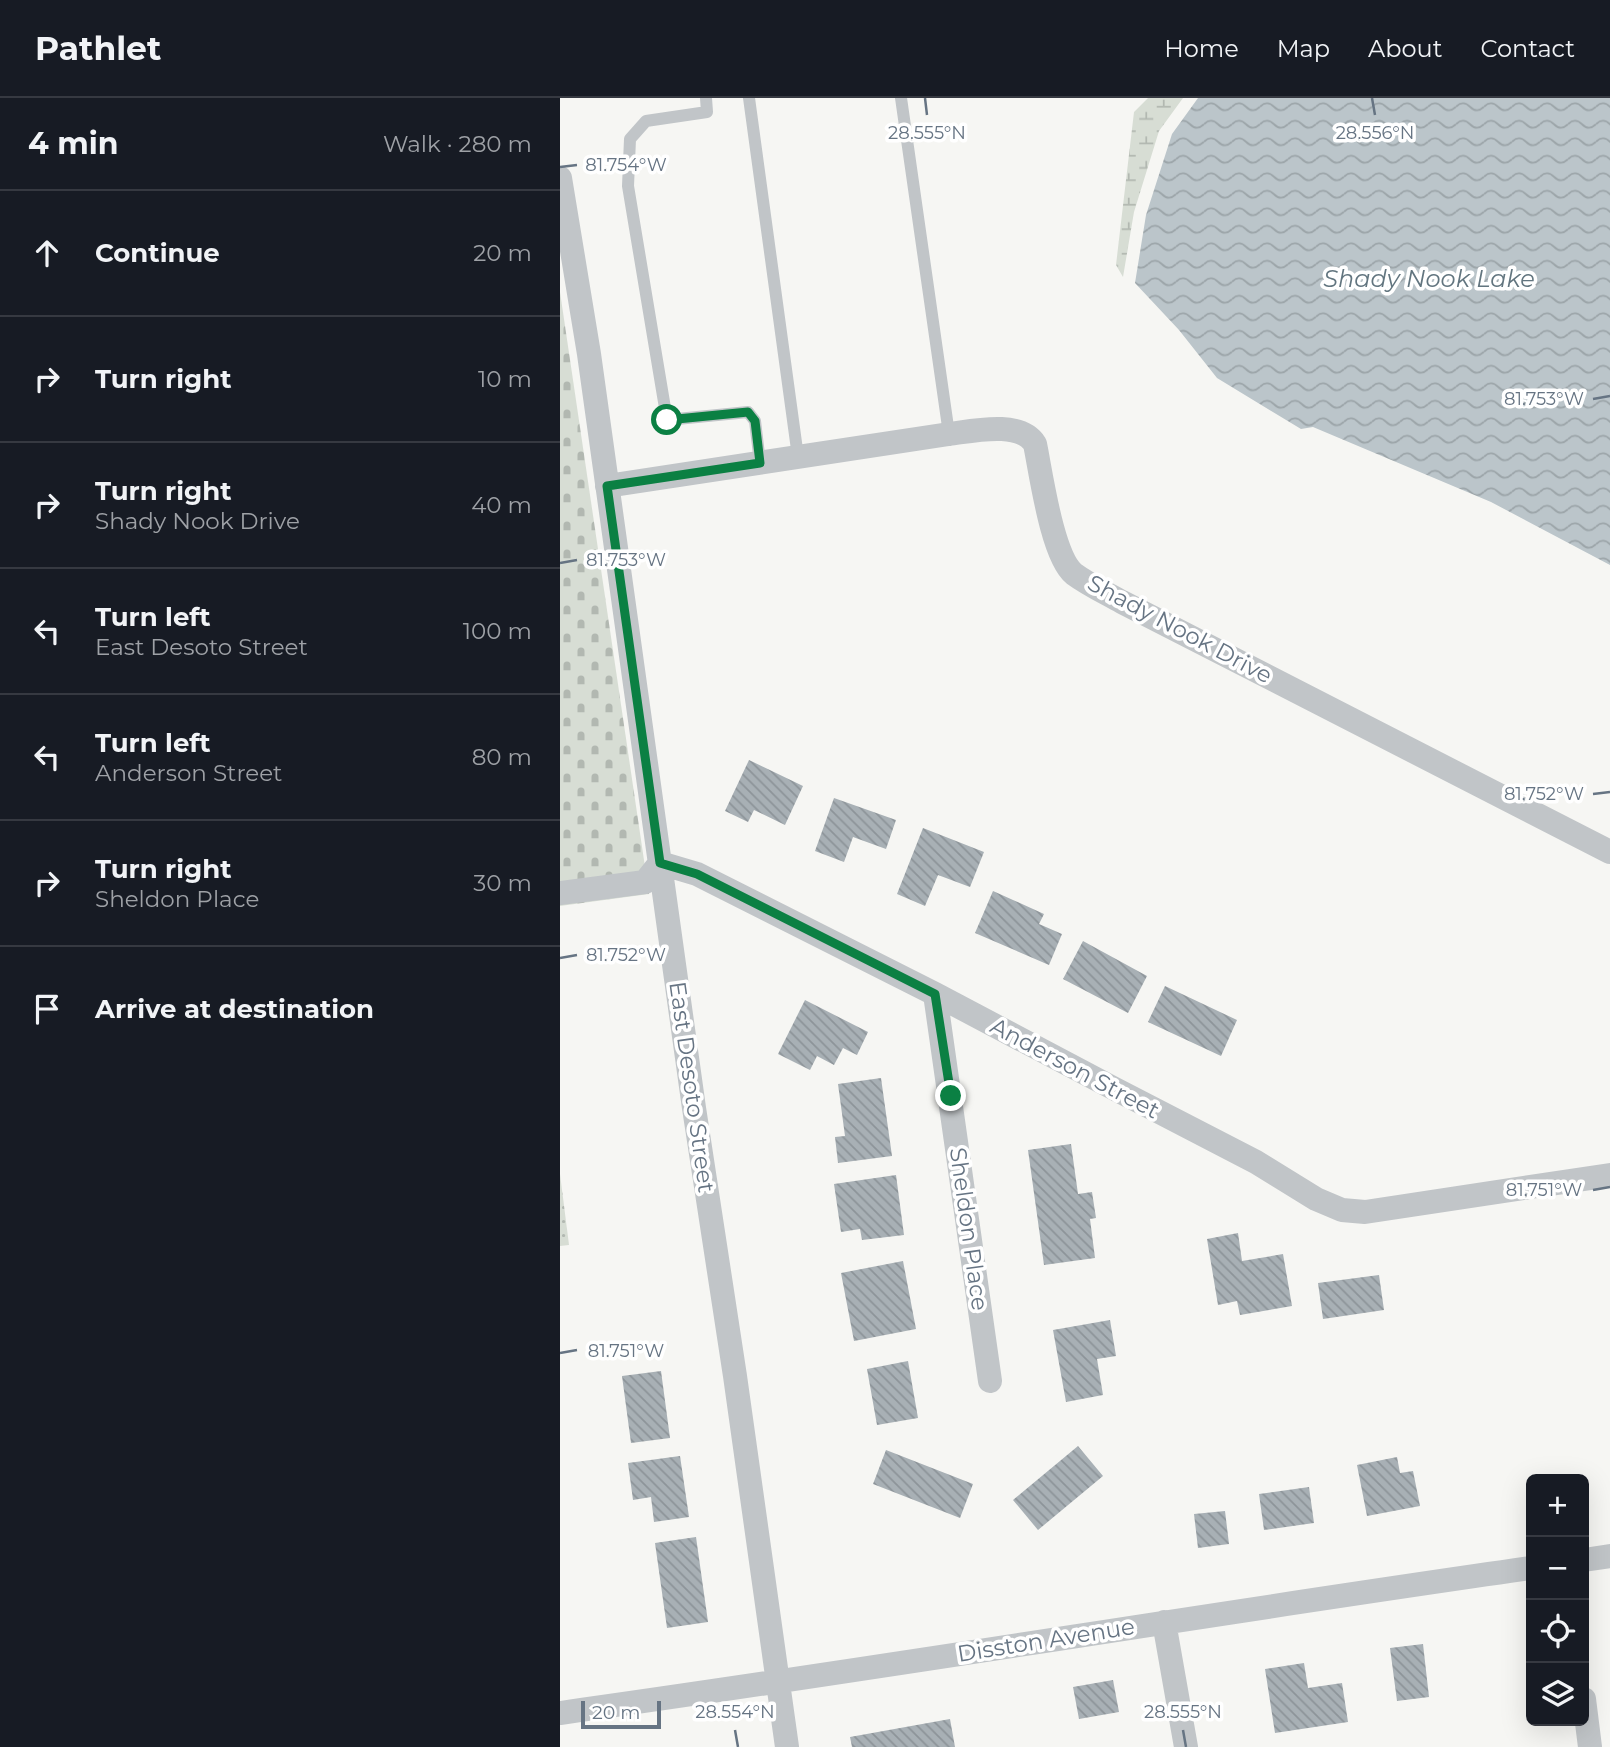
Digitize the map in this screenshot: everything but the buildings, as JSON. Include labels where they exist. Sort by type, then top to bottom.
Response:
[{"type":"street","name":"East Desoto Street","points":[[560,178],[589,354],[694,1108],[787,1747]]},
{"type":"street","name":"Shady Nook Drive","points":[[607,486],[949,434],[993,429],[1017,430],[1030,436],[1034,444],[1054,537],[1064,561],[1073,573],[1122,602],[1610,852]]},
{"type":"street","points":[[560,893],[645,881],[660,863]]},
{"type":"street","name":"Anderson Street","points":[[660,863],[697,874],[935,994],[1256,1162],[1316,1199],[1342,1210],[1365,1212],[1610,1175]]},
{"type":"street","name":"Sheldon Place","points":[[935,994],[990,1381]]},
{"type":"street","points":[[1589,1559],[1610,1556]]},
{"type":"street","name":"Disston Avenue","points":[[560,1713],[1526,1569]]},
{"type":"street","points":[[1164,1622],[1186,1747]]},
{"type":"street","points":[[1587,1726],[1590,1747]]},
{"type":"lane","points":[[706,98],[707,112],[646,121],[630,139],[628,186],[667,420],[748,412],[755,421],[760,463]]},
{"type":"lane","points":[[749,98],[798,457]]},
{"type":"lane","points":[[901,98],[949,434]]},
{"type":"green space","points":[[1148,98],[1183,98],[1159,131],[1134,212],[1123,277],[1116,265],[1134,112]]},
{"type":"green space","points":[[560,292],[649,894],[560,906]]},
{"type":"green space","points":[[560,1174],[569,1245],[560,1246]]},
{"type":"water","name":"Shady Nook Lake","points":[[1198,98],[1610,98],[1610,565],[1491,502],[1313,427],[1301,429],[1217,378],[1179,330],[1135,283],[1146,215],[1172,134]]},
{"type":"route","points":[[667,420],[748,412],[755,421],[760,463],[607,486],[660,863],[697,874],[935,994],[951,1096]]}]
